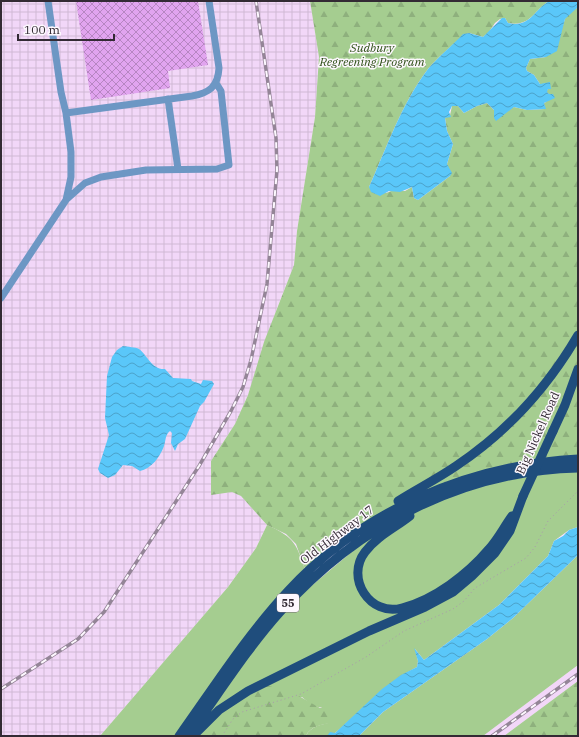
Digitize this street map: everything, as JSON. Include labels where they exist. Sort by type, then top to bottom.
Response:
[{"type":"main road","points":[[384,515],[392,504],[474,454],[514,419],[551,378],[578,335]]},
{"type":"main road","name":"Big Nickel Road","points":[[518,506],[565,405],[578,369]]},
{"type":"main road","name":"Old Highway 17","points":[[179,736],[247,640],[288,590],[334,550],[384,515],[420,496],[458,480],[539,462],[578,459]]},
{"type":"main road","name":"Old Highway 17","points":[[188,736],[266,630],[310,581],[331,562],[363,538],[437,497],[490,480],[523,473],[578,468]]},
{"type":"main road","points":[[422,505],[409,518],[376,540],[361,558],[358,571],[361,590],[379,607],[394,610],[411,605],[451,583],[490,549],[518,506]]},
{"type":"main road","points":[[193,736],[219,710],[248,691],[369,631],[425,607],[453,592],[472,576],[495,553],[510,531],[518,506]]},
{"type":"street","points":[[48,1],[60,92],[66,113],[71,166],[66,200]]},
{"type":"street","points":[[66,113],[204,94],[212,89],[216,83],[219,68],[209,1]]},
{"type":"street","points":[[1,298],[66,200],[85,183],[101,176],[146,170],[217,169],[229,165],[221,91],[216,83]]},
{"type":"street","points":[[168,99],[178,169]]},
{"type":"path","points":[[222,736],[233,719],[242,712],[301,694],[366,657],[404,631],[453,610],[464,601],[475,588],[526,558],[535,548],[548,521],[578,492]]},
{"type":"shaded area","points":[[1,1],[310,1],[319,57],[315,117],[297,231],[294,265],[277,308],[248,395],[235,424],[211,461],[211,494],[232,492],[241,496],[267,525],[256,548],[228,587],[100,736],[1,736]]},
{"type":"shaded area","points":[[578,665],[578,681],[504,736],[483,736]]},
{"type":"green space","name":"Sudbury Regreening Program","points":[[310,1],[549,1],[522,23],[508,23],[505,18],[500,19],[483,37],[469,33],[463,35],[428,69],[418,83],[395,126],[369,187],[386,193],[394,190],[405,191],[412,187],[414,198],[418,200],[450,176],[447,164],[453,144],[447,131],[445,118],[450,115],[452,106],[458,106],[464,113],[477,106],[487,103],[494,110],[494,115],[514,107],[527,110],[545,109],[544,103],[546,102],[549,94],[546,92],[548,89],[540,84],[534,75],[527,71],[526,68],[530,59],[546,57],[562,28],[566,16],[578,7],[578,459],[402,504],[306,572],[296,544],[286,534],[267,525],[241,496],[232,492],[211,495],[211,461],[235,424],[248,395],[264,342],[294,265],[297,231],[315,117],[319,57]]},
{"type":"green space","points":[[578,469],[578,527],[569,530],[554,541],[548,556],[499,605],[424,660],[415,649],[418,661],[417,667],[383,689],[335,733],[327,736],[306,736],[310,730],[333,722],[324,707],[315,706],[302,697],[192,736],[278,614],[380,528],[471,486]]},
{"type":"green space","points":[[267,525],[284,534],[294,543],[306,572],[178,736],[100,736],[228,587],[256,548]]},
{"type":"green space","points":[[578,555],[578,665],[483,736],[359,736],[383,712],[487,639],[513,618]]},
{"type":"green space","points":[[578,681],[578,736],[504,736]]},
{"type":"green space","points":[[260,684],[290,691],[320,708],[327,705],[334,713],[335,718],[333,723],[314,728],[310,730],[306,736],[192,736]]},
{"type":"water","points":[[549,1],[578,1],[578,7],[565,19],[557,51],[546,57],[530,59],[526,68],[527,71],[534,75],[540,84],[550,82],[551,89],[548,89],[547,92],[549,94],[553,94],[555,98],[544,103],[546,109],[527,110],[514,107],[496,121],[494,118],[494,110],[487,103],[477,106],[464,113],[458,106],[452,106],[449,112],[451,117],[445,118],[447,131],[453,144],[447,164],[452,173],[450,176],[418,200],[414,198],[412,187],[400,192],[389,191],[380,196],[371,192],[369,187],[388,142],[410,97],[428,69],[463,34],[469,33],[483,37],[502,18],[505,18],[508,23],[521,23],[531,18]]},
{"type":"water","points":[[123,346],[139,349],[153,365],[161,369],[165,369],[173,378],[191,379],[192,381],[201,384],[203,380],[212,381],[214,384],[204,402],[200,406],[185,439],[178,444],[175,451],[171,443],[172,433],[170,431],[166,436],[164,446],[160,454],[155,462],[148,468],[140,471],[132,466],[123,465],[115,475],[108,478],[100,473],[98,469],[109,435],[105,418],[107,376],[112,357],[117,350]]},
{"type":"water","points":[[578,527],[578,555],[513,618],[487,639],[383,712],[359,736],[327,736],[330,732],[335,733],[382,689],[401,675],[417,667],[418,661],[414,648],[424,660],[499,605],[548,556],[554,541],[563,536],[569,530]]},
{"type":"building","points":[[76,1],[198,1],[208,65],[168,71],[170,88],[91,100]]},
{"type":"railway","points":[[1,689],[78,639],[104,612],[199,466],[243,387],[251,360],[267,284],[277,170],[276,138],[256,1]]},
{"type":"railway","points":[[492,736],[578,674]]}]
